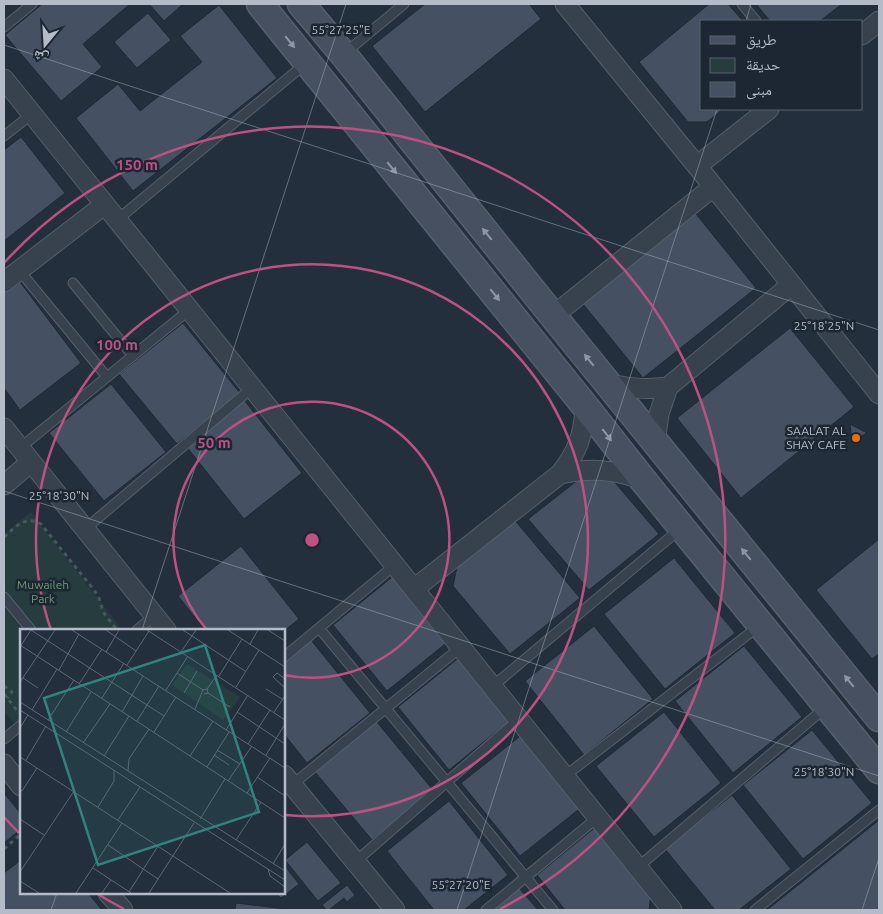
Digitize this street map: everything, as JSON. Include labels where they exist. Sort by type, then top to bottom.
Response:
[{"type":"main road","points":[[261,4],[643,480],[879,770]]},
{"type":"main road","points":[[289,4],[317,40],[334,51],[343,54]]},
{"type":"main road","points":[[301,4],[879,718]]},
{"type":"street","points":[[565,4],[879,394]]},
{"type":"street","points":[[863,34],[879,21]]},
{"type":"street","points":[[4,79],[672,910]]},
{"type":"street","points":[[697,166],[768,110]]},
{"type":"street","points":[[553,316],[713,186]]},
{"type":"street","points":[[4,282],[104,205]]},
{"type":"street","points":[[655,442],[659,414],[668,388],[791,285]]},
{"type":"street","points":[[607,383],[637,389],[668,388]]},
{"type":"street","points":[[414,590],[560,474],[568,465],[579,443],[585,406]]},
{"type":"street","points":[[4,428],[160,623]]},
{"type":"street","points":[[4,485],[26,455]]},
{"type":"street","points":[[560,474],[602,470],[630,475],[643,480]]},
{"type":"street","points":[[4,764],[20,785]]},
{"type":"street","points":[[288,780],[395,910]]},
{"type":"street","points":[[109,894],[123,910]]},
{"type":"lane","points":[[4,27],[32,4]]},
{"type":"lane","points":[[343,54],[404,4]]},
{"type":"lane","points":[[742,4],[755,20]]},
{"type":"lane","points":[[117,221],[307,63]]},
{"type":"lane","points":[[4,136],[32,114]]},
{"type":"lane","points":[[19,270],[107,377]]},
{"type":"lane","points":[[73,283],[133,356]]},
{"type":"lane","points":[[26,455],[107,377],[189,310]]},
{"type":"lane","points":[[85,529],[252,388]]},
{"type":"lane","points":[[493,686],[682,528]]},
{"type":"lane","points":[[285,656],[395,565]]},
{"type":"lane","points":[[4,597],[30,629]]},
{"type":"lane","points":[[140,629],[160,623]]},
{"type":"lane","points":[[566,776],[761,624]]},
{"type":"lane","points":[[319,628],[552,910]]},
{"type":"lane","points":[[288,780],[385,708],[461,647]]},
{"type":"lane","points":[[638,867],[827,706]]},
{"type":"lane","points":[[355,862],[519,719]]},
{"type":"lane","points":[[4,740],[20,726]]},
{"type":"lane","points":[[755,910],[879,810]]},
{"type":"lane","points":[[486,910],[598,817]]},
{"type":"path","points":[[4,537],[24,521],[30,520],[41,524],[94,590],[99,598],[103,612],[116,629]]},
{"type":"path","points":[[4,686],[12,692],[7,698]]},
{"type":"path","points":[[4,694],[20,714]]},
{"type":"path","points":[[4,848],[20,835]]},
{"type":"green space","name":"Muwaileh Park","points":[[31,512],[121,629],[20,629],[20,730],[4,711],[4,534]]},
{"type":"building","points":[[42,4],[130,4],[83,44],[102,67],[61,101],[5,35]]},
{"type":"building","points":[[149,4],[183,4],[164,21]]},
{"type":"building","points":[[425,4],[529,4],[541,19],[425,112],[372,46]]},
{"type":"building","points":[[709,4],[728,4],[742,20],[700,20],[700,110],[722,110],[707,122],[688,122],[639,62]]},
{"type":"building","points":[[756,4],[842,4],[821,20],[769,20]]},
{"type":"building","points":[[219,5],[277,78],[133,191],[76,118],[118,84],[140,111],[202,62],[180,36]]},
{"type":"building","points":[[148,13],[171,40],[137,68],[114,42]]},
{"type":"building","points":[[21,137],[65,193],[4,241],[4,150]]},
{"type":"building","points":[[692,209],[756,288],[643,378],[579,299]]},
{"type":"building","points":[[17,278],[81,363],[20,410],[4,388],[4,288]]},
{"type":"building","points":[[183,323],[240,393],[177,444],[119,374]]},
{"type":"building","points":[[790,328],[854,407],[741,498],[677,418]]},
{"type":"building","points":[[111,384],[166,452],[104,501],[49,433]]},
{"type":"building","points":[[244,400],[302,473],[244,519],[186,446]]},
{"type":"building","name":"SAALAT AL SHAY CAFE","points":[[850,424],[867,433],[852,442]]},
{"type":"building","points":[[583,476],[611,478],[659,534],[589,590],[528,519]]},
{"type":"building","points":[[513,518],[580,598],[510,654],[453,586],[458,562]]},
{"type":"building","points":[[879,539],[879,654],[872,659],[816,590]]},
{"type":"building","points":[[241,546],[299,619],[285,630],[204,629],[178,596]]},
{"type":"building","points":[[674,558],[735,633],[665,689],[604,614]]},
{"type":"building","points":[[396,574],[450,640],[387,691],[333,625]]},
{"type":"building","points":[[594,626],[653,699],[584,755],[525,681]]},
{"type":"building","points":[[311,640],[370,713],[307,763],[285,735],[285,660]]},
{"type":"building","points":[[744,646],[802,717],[733,773],[675,701]]},
{"type":"building","points":[[461,656],[512,719],[449,770],[398,707]]},
{"type":"building","points":[[664,712],[721,783],[654,837],[596,766]]},
{"type":"building","points":[[376,721],[433,790],[372,840],[315,772]]},
{"type":"building","points":[[812,730],[872,803],[803,859],[743,785]]},
{"type":"building","points":[[524,733],[583,806],[520,856],[461,783]]},
{"type":"building","points":[[4,793],[20,813],[20,830],[4,843]]},
{"type":"building","points":[[732,795],[791,869],[739,910],[715,910],[665,849]]},
{"type":"building","points":[[449,801],[508,875],[464,910],[434,910],[387,851]]},
{"type":"building","points":[[879,820],[879,910],[767,910]]},
{"type":"building","points":[[598,825],[651,893],[649,910],[565,910],[537,875]]},
{"type":"building","points":[[307,842],[341,883],[318,901],[285,860]]},
{"type":"building","points":[[20,861],[20,894],[89,894],[102,910],[4,910],[4,873]]},
{"type":"building","points":[[285,866],[299,884],[281,898],[277,894],[285,894]]},
{"type":"building","points":[[347,885],[355,895],[347,902],[344,898],[329,910],[322,905]]},
{"type":"building","points":[[519,888],[538,910],[491,910]]},
{"type":"building","points":[[236,903],[278,908],[292,910],[235,910]]},
{"type":"place","name":"SAALAT AL SHAY CAFE","points":[[856,438]]}]
